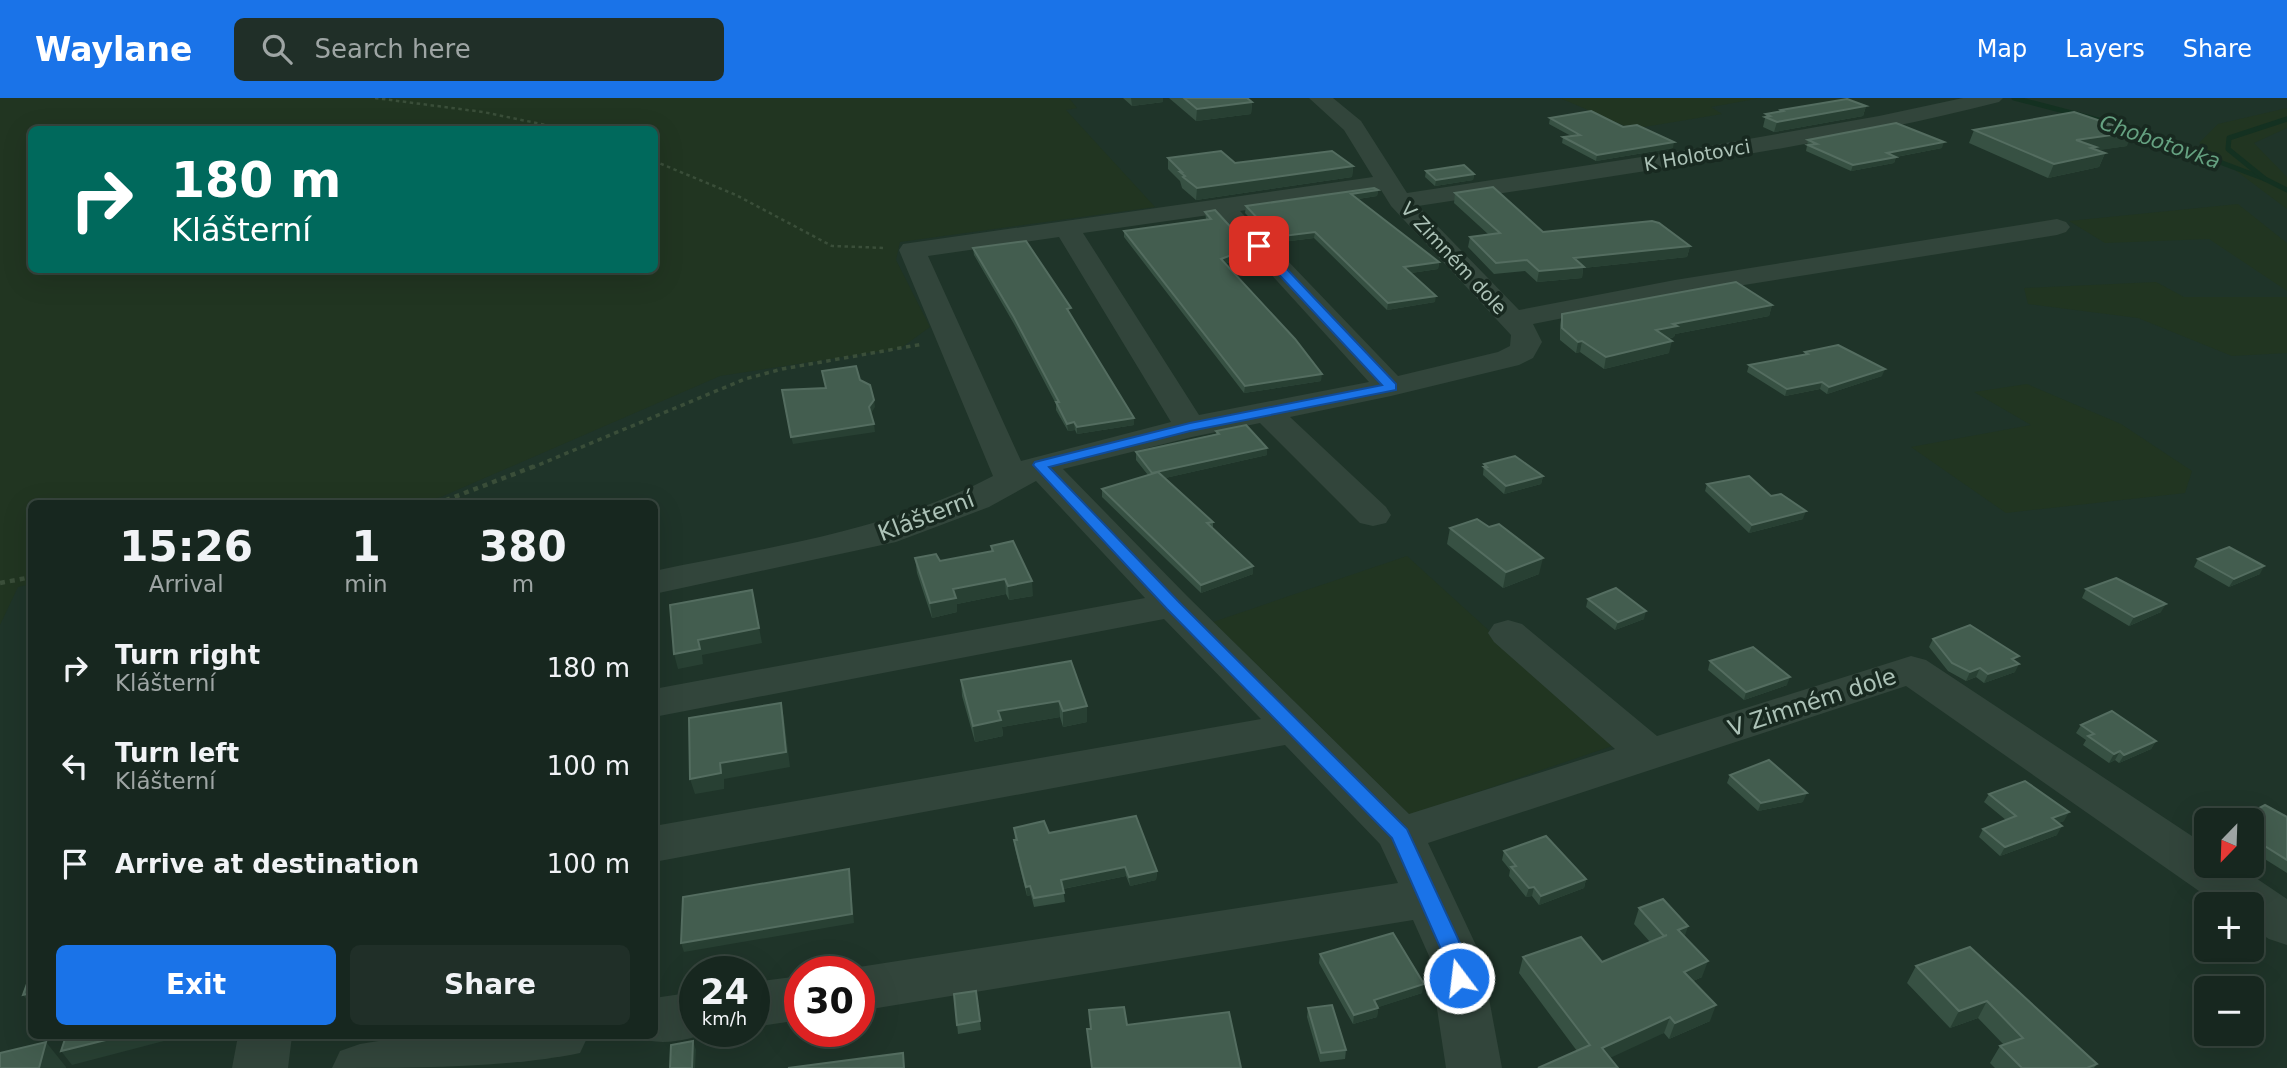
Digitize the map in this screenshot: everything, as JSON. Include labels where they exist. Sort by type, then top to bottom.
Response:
[{"type":"street","name":"V Zimném dole","points":[[1320,98],[1353,126],[1395,192],[1519,331],[1675,288],[2057,227]]},
{"type":"street","name":"K Holotovci","points":[[912,250],[1222,206],[1395,192],[1688,157],[1888,122],[1992,98]]},
{"type":"street","points":[[1222,206],[1391,387]]},
{"type":"street","points":[[1066,227],[1190,427]]},
{"type":"street","points":[[912,250],[951,341],[1026,472],[1173,605],[1400,834],[1455,956],[1474,1068]]},
{"type":"street","name":"Klášterní","points":[[658,582],[883,534],[976,499],[1026,472],[1190,427],[1391,387],[1508,359],[1522,352],[1519,331]]},
{"type":"street","points":[[1268,413],[1373,514]]},
{"type":"street","points":[[658,703],[1173,605]]},
{"type":"street","points":[[1508,633],[1651,755]]},
{"type":"street","name":"V Zimném dole","points":[[1400,834],[1911,670],[2287,925]]},
{"type":"street","points":[[658,843],[1295,728]]},
{"type":"street","points":[[875,986],[1429,898]]},
{"type":"street","points":[[658,1020],[679,1017]]},
{"type":"street","points":[[260,1068],[265,1039]]},
{"type":"street","points":[[360,1068],[542,1039]]},
{"type":"path","points":[[375,98],[483,112],[550,126]]},
{"type":"path","points":[[658,163],[736,195],[832,246],[912,250]]},
{"type":"path","points":[[450,500],[746,379],[782,369],[951,341]]},
{"type":"path","points":[[0,583],[28,578]]},
{"type":"green space","points":[[0,98],[1069,98],[1077,108],[1066,110],[1155,207],[900,242],[896,260],[930,327],[901,348],[720,376],[441,497],[428,500],[28,500],[28,585],[18,587],[0,625]]},
{"type":"green space","points":[[1560,98],[1761,98],[1711,107],[1722,114],[1632,129]]},
{"type":"green space","points":[[2287,108],[2287,128],[2254,143],[2287,177],[2287,209],[2199,143],[2218,124]]},
{"type":"green space","points":[[2238,204],[2287,243],[2287,291],[2209,239],[2105,243],[2069,221]]},
{"type":"green space","points":[[2156,282],[2184,297],[2287,297],[2287,353],[2232,356],[2138,318],[2028,304],[2024,288]]},
{"type":"green space","points":[[2027,384],[2121,424],[2192,471],[2185,493],[2006,513],[1911,447],[2031,425],[1974,392]]},
{"type":"green space","points":[[1407,556],[1615,745],[1410,815],[1213,622]]},
{"type":"building","points":[[1184,98],[1247,98],[1252,102],[1197,109]]},
{"type":"building","points":[[1847,99],[1866,106],[1777,122],[1765,117],[1770,116],[1766,114],[1783,111],[1781,110]]},
{"type":"building","points":[[1591,111],[1623,127],[1637,125],[1674,142],[1597,155],[1563,137],[1580,135],[1550,118]]},
{"type":"building","points":[[2074,112],[2133,132],[2076,140],[2105,153],[2054,164],[1974,130]]},
{"type":"building","points":[[1896,123],[1944,142],[1887,153],[1896,157],[1853,165],[1808,145],[1817,144],[1808,140]]},
{"type":"building","points":[[1221,151],[1235,163],[1332,151],[1353,166],[1197,188],[1183,177],[1185,176],[1182,172],[1168,158]]},
{"type":"building","points":[[1464,165],[1474,174],[1436,180],[1426,171]]},
{"type":"building","points":[[1493,187],[1543,232],[1652,221],[1659,223],[1690,246],[1574,258],[1584,267],[1539,271],[1527,260],[1496,263],[1470,237],[1500,233],[1455,193]]},
{"type":"building","points":[[1374,188],[1378,190],[1351,194],[1439,262],[1404,267],[1436,296],[1388,303],[1315,232],[1275,237],[1246,206]]},
{"type":"building","points":[[1215,210],[1250,248],[1221,259],[1295,339],[1322,374],[1245,386],[1124,231],[1211,219],[1205,212]]},
{"type":"building","points":[[1026,241],[1071,308],[1067,309],[1134,418],[1077,427],[1074,422],[1067,424],[1056,402],[1059,402],[1014,317],[973,248]]},
{"type":"building","points":[[1736,282],[1772,305],[1673,324],[1677,326],[1656,330],[1672,341],[1606,357],[1582,341],[1578,342],[1562,328],[1562,314]]},
{"type":"building","points":[[1838,345],[1885,369],[1829,387],[1822,382],[1787,389],[1749,365],[1808,354],[1805,352]]},
{"type":"building","points":[[856,366],[860,380],[870,385],[874,400],[869,407],[874,424],[791,437],[782,390],[826,388],[822,371]]},
{"type":"building","points":[[1246,425],[1267,448],[1152,473],[1136,452],[1219,434],[1216,431]]},
{"type":"building","points":[[1515,456],[1543,476],[1506,486],[1484,467],[1487,467],[1484,464]]},
{"type":"building","points":[[1158,472],[1213,522],[1207,523],[1253,566],[1201,585],[1102,489]]},
{"type":"building","points":[[1749,476],[1771,496],[1781,494],[1806,511],[1752,525],[1707,484]]},
{"type":"building","points":[[1477,519],[1489,527],[1499,524],[1543,558],[1506,572],[1450,528]]},
{"type":"building","points":[[1013,541],[1032,581],[1008,586],[1005,579],[953,589],[956,598],[930,603],[915,558],[936,554],[940,561],[993,551],[991,546]]},
{"type":"building","points":[[2229,547],[2264,566],[2234,579],[2198,559]]},
{"type":"building","points":[[2116,578],[2166,604],[2134,617],[2086,589]]},
{"type":"building","points":[[1616,588],[1646,611],[1618,622],[1588,599]]},
{"type":"building","points":[[752,590],[759,628],[698,640],[700,649],[674,654],[670,605]]},
{"type":"building","points":[[1970,625],[2019,656],[2012,659],[2019,664],[1988,674],[1980,668],[1970,672],[1952,663],[1933,639]]},
{"type":"building","points":[[1753,647],[1790,677],[1746,692],[1710,661]]},
{"type":"building","points":[[1071,661],[1087,706],[1063,711],[1059,701],[998,711],[1001,720],[973,726],[961,680]]},
{"type":"building","points":[[781,703],[786,752],[720,763],[721,773],[690,779],[689,718]]},
{"type":"building","points":[[2112,711],[2156,741],[2124,755],[2120,751],[2114,754],[2088,736],[2094,734],[2081,725]]},
{"type":"building","points":[[1769,760],[1807,793],[1761,803],[1730,775]]},
{"type":"building","points":[[2025,781],[2069,812],[2052,818],[2062,826],[2005,847],[1983,829],[2016,816],[1989,794]]},
{"type":"building","points":[[2265,805],[2287,817],[2287,860],[2264,846],[2264,808],[2259,808]]},
{"type":"building","points":[[1136,816],[1157,871],[1129,877],[1125,867],[1061,880],[1064,893],[1034,898],[1030,886],[1026,887],[1014,840],[1017,840],[1014,828],[1044,821],[1049,833]]},
{"type":"building","points":[[1546,836],[1586,879],[1541,896],[1534,887],[1529,888],[1511,867],[1516,866],[1504,851]]},
{"type":"building","points":[[849,869],[852,914],[681,943],[683,897]]},
{"type":"building","points":[[1663,899],[1688,926],[1678,930],[1708,961],[1684,972],[1716,1005],[1675,1023],[1670,1017],[1602,1048],[1618,1068],[1538,1068],[1590,1045],[1523,957],[1581,937],[1602,962],[1667,935],[1664,936],[1639,908]]},
{"type":"building","points":[[1393,933],[1424,984],[1374,1000],[1378,1008],[1354,1015],[1320,954]]},
{"type":"building","points":[[1970,947],[2097,1064],[2087,1068],[2022,1068],[2000,1046],[2023,1038],[1987,1001],[1959,1011],[1916,966]]},
{"type":"building","points":[[28,981],[28,994],[23,995]]},
{"type":"building","points":[[976,991],[980,1021],[957,1025],[954,994]]},
{"type":"building","points":[[1332,1005],[1346,1050],[1321,1053],[1308,1008]]},
{"type":"building","points":[[1124,1007],[1127,1025],[1229,1012],[1241,1068],[1092,1068],[1087,1029],[1091,1029],[1089,1010]]},
{"type":"building","points":[[65,1039],[110,1039],[61,1051]]},
{"type":"building","points":[[46,1042],[39,1068],[0,1068],[0,1053]]},
{"type":"building","points":[[679,1044],[679,1047],[693,1047],[692,1068],[670,1068],[671,1045]]},
{"type":"building","points":[[903,1053],[904,1068],[788,1068]]},
{"type":"waterway","name":"Chobotovka","points":[[2014,98],[2129,128],[2265,179]]},
{"type":"waterway","points":[[2265,179],[2228,149],[2229,138],[2287,119]]},
{"type":"waterway","points":[[2265,179],[2287,190]]},
{"type":"route","points":[[1259,246],[1391,387],[1190,427],[1040,465],[1173,605],[1400,834],[1455,956],[1459,978]]}]
